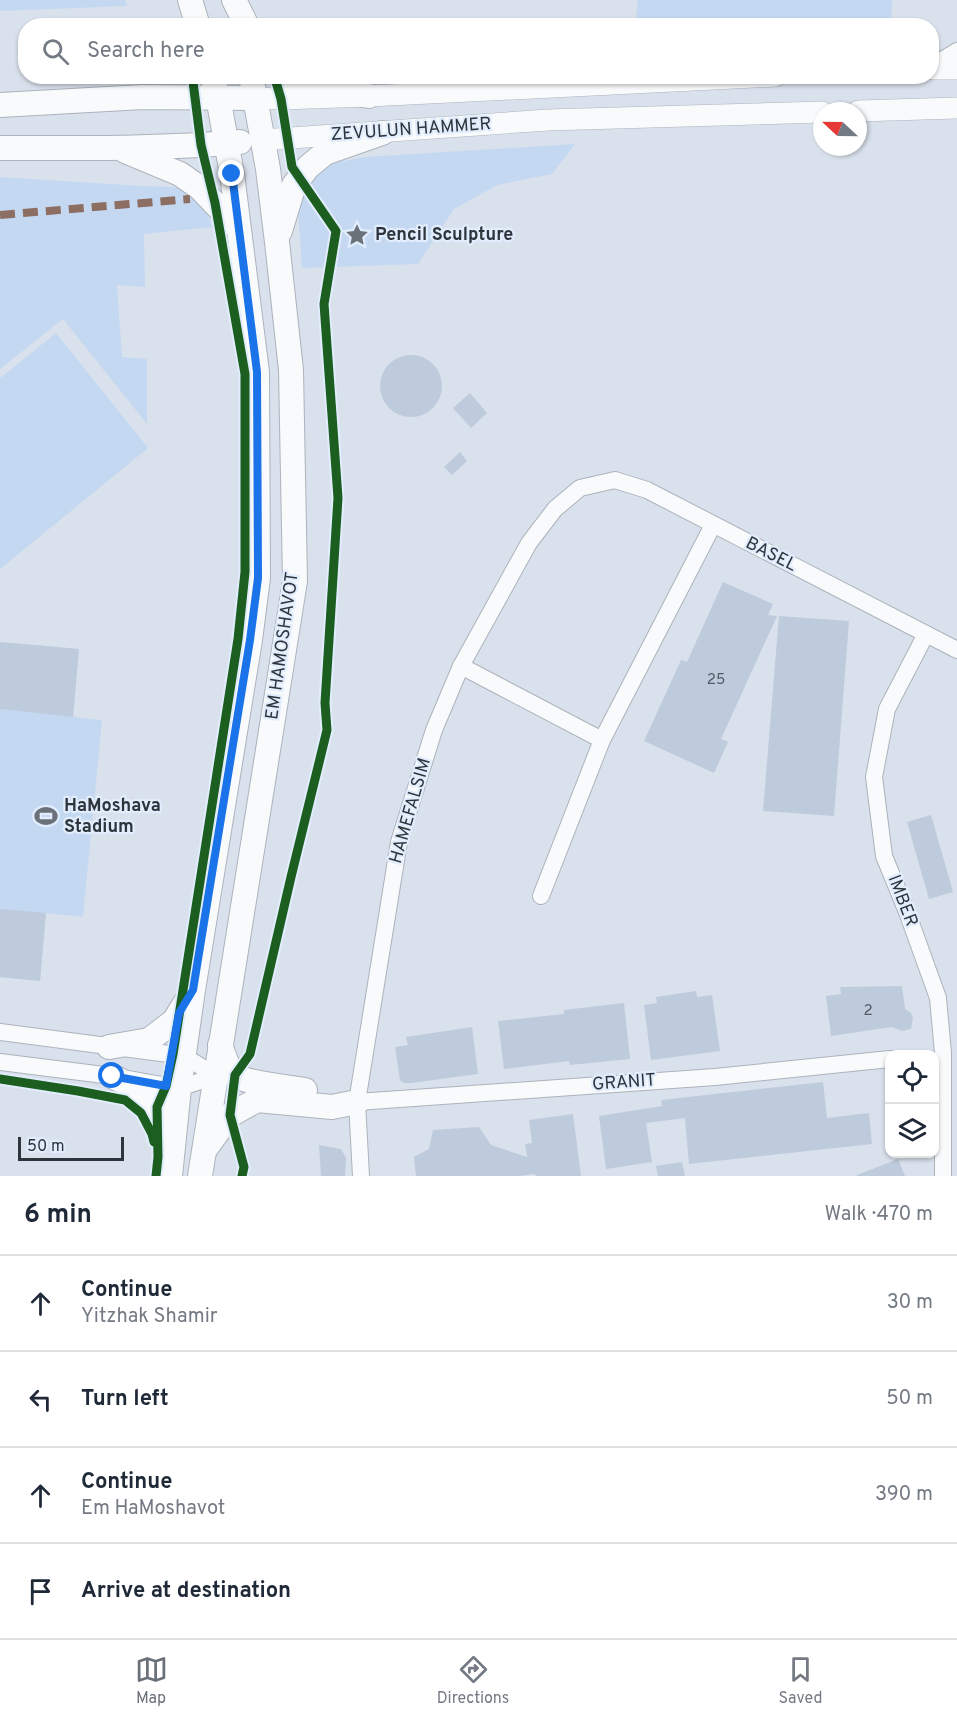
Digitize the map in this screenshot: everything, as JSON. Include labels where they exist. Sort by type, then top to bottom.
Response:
[{"type":"main road","points":[[228,0],[234,18]]},
{"type":"main road","points":[[234,0],[243,18]]},
{"type":"main road","points":[[143,97],[170,87],[172,84]]},
{"type":"main road","points":[[305,84],[369,96]]},
{"type":"main road","name":"ZEVULUN HAMMER","points":[[0,105],[143,97],[215,87],[253,87]]},
{"type":"main road","name":"EM HAMOSHAVOT","points":[[170,1176],[179,1088],[193,990],[258,578],[257,372],[232,174],[215,87]]},
{"type":"main road","name":"EM HAMOSHAVOT","points":[[200,1176],[294,581],[291,370],[277,242],[253,87]]},
{"type":"main road","points":[[277,242],[294,184],[308,167],[325,153],[382,133]]},
{"type":"main road","name":"ZEVULUN HAMMER","points":[[0,148],[117,148],[262,140]]},
{"type":"main road","points":[[117,148],[180,174],[200,188],[238,228]]},
{"type":"main road","points":[[109,1047],[149,1040],[174,1021],[193,990]]},
{"type":"main road","points":[[220,1045],[235,1075],[248,1080],[336,1095],[357,1102]]},
{"type":"main road","points":[[112,1076],[142,1092],[157,1107],[173,1151]]},
{"type":"main road","points":[[203,1152],[230,1115],[256,1100],[332,1107],[357,1102]]},
{"type":"street","points":[[939,61],[957,51]]},
{"type":"street","points":[[939,69],[957,69]]},
{"type":"street","name":"ZEVULUN HAMMER","points":[[253,87],[281,99],[613,84]]},
{"type":"street","points":[[867,111],[957,108]]},
{"type":"street","name":"ZEVULUN HAMMER","points":[[262,140],[548,120],[813,112]]},
{"type":"street","name":"BASEL","points":[[580,488],[615,480],[647,490],[957,650]]},
{"type":"street","name":"HAMEFALSIM","points":[[361,1176],[357,1102],[399,842],[434,730],[461,666],[529,543],[555,509],[580,488]]},
{"type":"street","points":[[541,896],[602,740],[713,525]]},
{"type":"street","name":"IMBER","points":[[926,634],[887,710],[874,777],[884,856],[938,998],[935,1050]]},
{"type":"street","points":[[461,666],[602,740]]},
{"type":"street","points":[[0,1032],[184,1056],[216,1076]]},
{"type":"street","name":"GRANIT","points":[[357,1102],[715,1077],[885,1060]]},
{"type":"street","points":[[0,1062],[112,1076],[179,1088],[216,1076]]},
{"type":"street","name":"IMBER","points":[[938,1104],[943,1176]]},
{"type":"shaded area","points":[[0,0],[125,0],[127,6],[0,11]]},
{"type":"shaded area","points":[[638,0],[892,0],[891,18],[636,18]]},
{"type":"shaded area","points":[[575,144],[552,174],[497,185],[454,209],[418,264],[302,268],[298,209],[312,179],[334,163],[365,157]]},
{"type":"shaded area","points":[[0,177],[173,187],[202,196],[212,227],[144,234],[145,287],[117,285],[122,357],[147,359],[147,424],[63,319],[0,369]]},
{"type":"shaded area","points":[[56,333],[148,448],[0,569],[0,378]]},
{"type":"shaded area","name":"HaMoshava Stadium","points":[[0,642],[79,649],[73,717],[102,720],[83,917],[46,913],[40,981],[0,977]]},
{"type":"building","points":[[411,355],[423,357],[433,364],[440,374],[442,386],[440,398],[433,408],[423,415],[411,417],[399,415],[389,408],[382,398],[380,386],[382,374],[389,364],[399,357]]},
{"type":"building","points":[[470,393],[487,413],[471,428],[453,408]]},
{"type":"building","points":[[460,452],[467,461],[452,475],[444,467]]},
{"type":"building","points":[[723,582],[773,604],[768,615],[777,616],[721,739],[728,742],[714,773],[644,741],[681,660],[687,662]]},
{"type":"building","points":[[779,616],[849,621],[834,816],[763,811]]},
{"type":"building","points":[[0,642],[79,649],[73,717],[0,709]]},
{"type":"building","points":[[931,815],[953,892],[929,899],[907,822]]},
{"type":"building","points":[[0,909],[46,913],[40,981],[0,977]]},
{"type":"building","points":[[902,986],[905,1009],[911,1013],[913,1018],[911,1029],[902,1031],[892,1027],[831,1036],[826,996],[841,994],[840,987]]},
{"type":"building","points":[[696,991],[697,997],[712,995],[720,1051],[651,1060],[644,1005],[657,1003],[656,997]]},
{"type":"building","points":[[624,1003],[630,1059],[570,1065],[569,1061],[504,1069],[498,1021],[564,1014],[564,1010]]},
{"type":"building","points":[[472,1027],[478,1074],[411,1083],[404,1083],[400,1080],[395,1047],[408,1045],[406,1037]]},
{"type":"building","points":[[823,1082],[827,1118],[869,1113],[872,1144],[689,1164],[685,1118],[646,1123],[652,1162],[606,1169],[599,1116],[662,1106],[661,1100]]},
{"type":"building","points":[[573,1114],[581,1176],[536,1176],[535,1174],[416,1176],[414,1157],[429,1149],[433,1130],[479,1127],[491,1145],[527,1157],[525,1144],[532,1143],[529,1120]]},
{"type":"building","points":[[319,1145],[341,1149],[346,1158],[345,1176],[321,1176]]},
{"type":"building","points":[[898,1159],[905,1176],[857,1176],[857,1175]]},
{"type":"building","points":[[682,1162],[685,1176],[658,1176],[656,1166]]},
{"type":"marked path","points":[[0,215],[190,199]]},
{"type":"cycle path","points":[[156,1176],[157,1107],[166,1086],[173,1054],[238,639],[245,572],[245,374],[215,203],[201,145],[193,84]]},
{"type":"cycle path","points":[[242,1176],[244,1167],[230,1115],[235,1075],[250,1054],[327,730],[325,703],[338,498],[324,304],[336,231],[292,167],[277,84]]},
{"type":"cycle path","points":[[0,1079],[125,1100],[141,1113],[154,1142]]},
{"type":"place","name":"Pencil Sculpture","points":[[357,235]]},
{"type":"place","name":"HaMoshava Stadium","points":[[46,816]]},
{"type":"route","points":[[112,1076],[166,1086],[179,1013],[193,990],[250,640],[258,578],[257,372],[232,174]]}]
